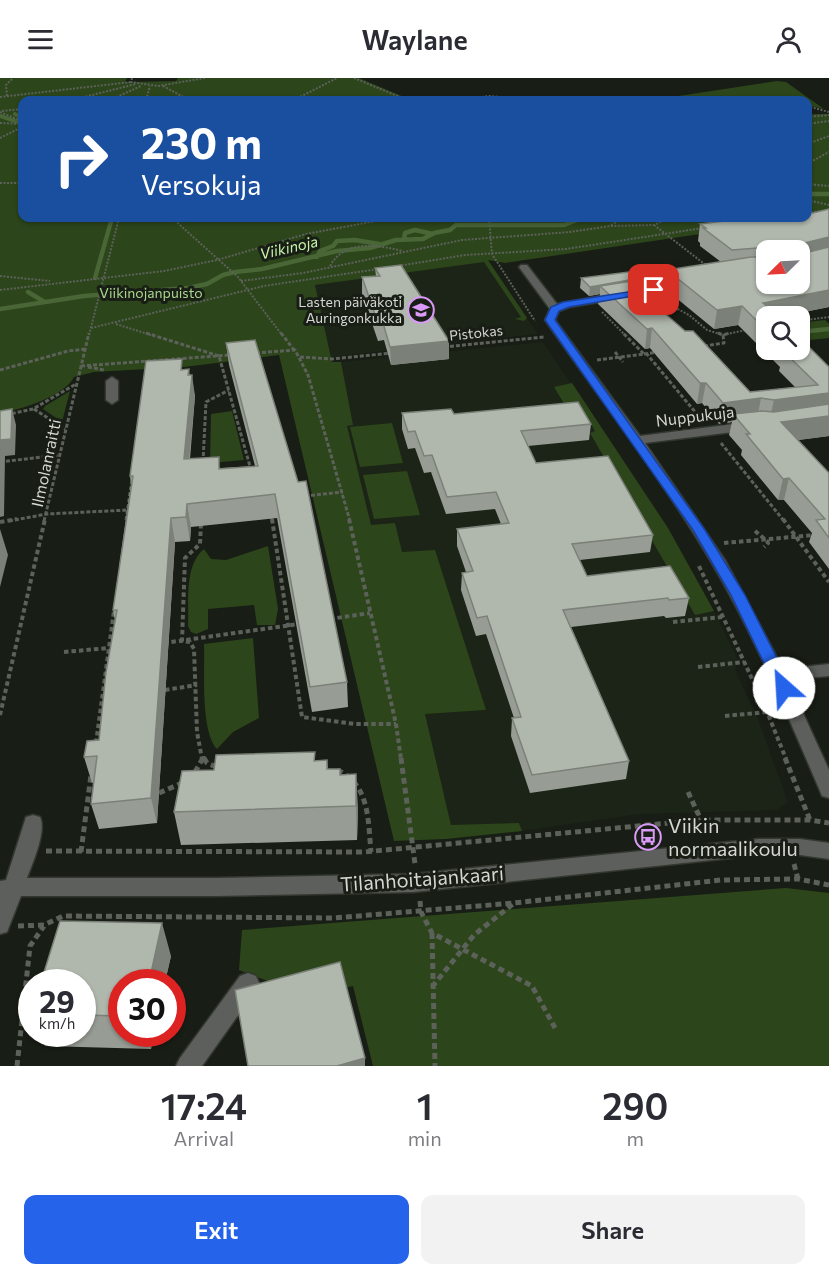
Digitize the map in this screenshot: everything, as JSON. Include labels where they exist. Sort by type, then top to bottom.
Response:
[{"type":"street","points":[[524,267],[555,309]]},
{"type":"street","points":[[717,274],[660,283],[650,291],[566,304],[555,309],[550,320],[699,530],[738,595],[829,791]]},
{"type":"street","points":[[112,381],[112,400]]},
{"type":"street","name":"Nuppukuja","points":[[636,440],[757,425]]},
{"type":"street","points":[[777,675],[829,670]]},
{"type":"street","points":[[0,924],[4,886],[27,851],[33,823]]},
{"type":"street","name":"Tilanhoitajankaari","points":[[4,886],[401,883],[759,847],[800,847],[829,851]]},
{"type":"street","points":[[188,1066],[248,982]]},
{"type":"path","points":[[7,96],[6,85],[14,78]]},
{"type":"path","points":[[131,82],[132,78]]},
{"type":"path","points":[[0,97],[131,82],[141,86],[163,85],[205,78]]},
{"type":"path","points":[[302,96],[337,78]]},
{"type":"path","points":[[354,78],[397,96]]},
{"type":"path","points":[[88,96],[136,84]]},
{"type":"path","points":[[163,85],[182,96]]},
{"type":"path","points":[[119,96],[141,86]]},
{"type":"path","points":[[147,96],[150,86]]},
{"type":"path","points":[[812,108],[829,114]]},
{"type":"path","points":[[0,112],[18,110]]},
{"type":"path","points":[[0,112],[18,122]]},
{"type":"path","points":[[812,116],[829,114]]},
{"type":"path","points":[[812,123],[829,121]]},
{"type":"path","points":[[0,123],[18,124]]},
{"type":"path","points":[[0,138],[18,127]]},
{"type":"path","points":[[812,142],[829,136]]},
{"type":"path","points":[[812,161],[829,152]]},
{"type":"path","points":[[0,183],[18,183]]},
{"type":"path","points":[[812,186],[828,186]]},
{"type":"path","points":[[812,201],[829,205]]},
{"type":"path","points":[[812,212],[829,210]]},
{"type":"path","name":"Ilmolanraitti","points":[[0,715],[65,429],[117,222]]},
{"type":"path","points":[[177,222],[250,290],[300,357],[308,375],[343,492],[396,724],[412,849]]},
{"type":"path","points":[[0,290],[161,272],[219,259],[306,234],[370,222]]},
{"type":"path","points":[[489,222],[492,254],[538,325]]},
{"type":"path","points":[[610,226],[616,222]]},
{"type":"path","points":[[241,281],[491,237],[570,232],[610,226],[654,225],[661,222]]},
{"type":"path","points":[[654,225],[717,274]]},
{"type":"path","points":[[397,266],[465,255],[566,249],[711,227]]},
{"type":"path","points":[[329,267],[338,254],[358,246],[406,251]]},
{"type":"path","points":[[91,328],[294,281],[387,268]]},
{"type":"path","points":[[0,276],[56,282]]},
{"type":"path","points":[[650,291],[707,330],[723,335],[752,328]]},
{"type":"path","points":[[587,301],[645,353],[797,536],[829,582]]},
{"type":"path","points":[[810,320],[829,317]]},
{"type":"path","points":[[115,324],[219,356]]},
{"type":"path","points":[[542,331],[550,343]]},
{"type":"path","points":[[707,356],[699,346],[724,343],[723,335]]},
{"type":"path","name":"Pistokas","points":[[439,348],[546,336]]},
{"type":"path","points":[[0,370],[68,351],[85,349]]},
{"type":"path","points":[[251,353],[295,351]]},
{"type":"path","points":[[590,360],[667,351]]},
{"type":"path","points":[[300,357],[332,359],[403,352]]},
{"type":"path","points":[[615,352],[623,362]]},
{"type":"path","points":[[81,366],[241,354]]},
{"type":"path","points":[[219,356],[253,480]]},
{"type":"path","points":[[148,372],[150,361]]},
{"type":"path","points":[[81,366],[106,370],[112,381]]},
{"type":"path","points":[[0,416],[33,409],[76,384]]},
{"type":"path","points":[[203,471],[206,402],[229,390]]},
{"type":"path","points":[[33,409],[65,429]]},
{"type":"path","points":[[0,462],[59,455]]},
{"type":"path","points":[[126,521],[133,476]]},
{"type":"path","points":[[300,496],[343,492]]},
{"type":"path","points":[[269,507],[302,717],[355,724],[396,724]]},
{"type":"path","points":[[0,522],[47,514],[138,509]]},
{"type":"path","points":[[270,514],[278,522]]},
{"type":"path","points":[[182,640],[185,558],[200,544],[201,515]]},
{"type":"path","points":[[755,531],[761,532],[768,543],[764,547]]},
{"type":"path","points":[[723,543],[820,535]]},
{"type":"path","points":[[696,559],[767,712],[810,820]]},
{"type":"path","points":[[95,750],[115,602]]},
{"type":"path","points":[[328,619],[370,613]]},
{"type":"path","points":[[673,622],[723,617]]},
{"type":"path","points":[[153,644],[308,622]]},
{"type":"path","points":[[182,640],[190,642],[194,649],[197,732],[203,757],[207,763],[219,768],[230,769]]},
{"type":"path","points":[[64,652],[120,647]]},
{"type":"path","points":[[698,667],[744,662]]},
{"type":"path","points":[[165,690],[197,685]]},
{"type":"path","points":[[725,716],[767,712]]},
{"type":"path","points":[[192,775],[198,770],[203,757]]},
{"type":"path","points":[[335,770],[347,772],[358,784],[366,808],[371,852]]},
{"type":"path","points":[[92,773],[81,852],[371,852],[701,820],[810,820],[829,823]]},
{"type":"path","points":[[159,793],[186,781]]},
{"type":"path","points":[[688,792],[701,820]]},
{"type":"path","points":[[17,1066],[30,946],[44,925],[63,916],[334,918],[514,903],[721,880],[798,879],[829,885]]},
{"type":"path","points":[[432,987],[474,935],[514,903]]},
{"type":"path","points":[[421,912],[432,933],[435,1066]]},
{"type":"path","points":[[432,933],[532,986],[555,1028]]},
{"type":"shaded area","name":"Lasten päiväkoti Auringonkukka","points":[[487,260],[538,334],[331,357],[315,285]]},
{"type":"shaded area","points":[[543,342],[668,528],[714,611],[738,660],[735,670],[758,719],[788,802],[777,810],[639,814],[522,831],[519,823],[451,826],[425,714],[486,710],[401,552],[370,526],[344,425],[352,424],[341,362]]},
{"type":"green space","name":"Viikinojanpuisto","points":[[0,78],[127,78],[125,82],[176,81],[178,78],[359,78],[402,96],[18,96],[18,222],[781,222],[505,263],[488,260],[527,318],[524,321],[515,319],[521,317],[484,262],[315,285],[332,362],[341,362],[353,425],[347,426],[371,525],[395,523],[402,552],[435,550],[486,710],[425,714],[451,825],[519,823],[522,831],[446,839],[394,841],[279,355],[184,367],[94,372],[74,377],[61,390],[41,401],[0,413]]},
{"type":"green space","points":[[777,81],[786,82],[806,96],[678,96]]},
{"type":"green space","points":[[812,100],[824,109],[812,106]]},
{"type":"green space","name":"Viikinojanpuisto","points":[[812,114],[829,114],[829,220],[821,216],[812,217]]},
{"type":"green space","points":[[825,320],[829,324],[829,338],[810,340],[810,322]]},
{"type":"green space","points":[[572,383],[668,528],[714,611],[695,615],[590,433],[595,431],[585,415],[571,415],[554,387]]},
{"type":"green space","points":[[70,391],[62,422],[43,409],[45,406]]},
{"type":"green space","points":[[232,411],[244,460],[210,463],[211,414]]},
{"type":"green space","points":[[392,423],[403,463],[360,467],[350,427]]},
{"type":"green space","points":[[407,471],[420,515],[374,519],[363,475]]},
{"type":"green space","points":[[268,546],[278,609],[275,625],[257,625],[254,605],[208,609],[208,629],[196,634],[191,632],[188,626],[190,574],[193,564],[204,549],[211,559],[226,560]]},
{"type":"green space","points":[[253,638],[259,718],[233,732],[217,749],[208,728],[206,714],[204,644]]},
{"type":"green space","points":[[786,888],[829,893],[829,1066],[373,1066],[353,986],[307,996],[239,970],[242,930]]},
{"type":"building","points":[[829,209],[829,237],[810,242],[756,240],[756,248],[732,250],[700,224],[812,222],[812,212]]},
{"type":"building","points":[[829,247],[829,290],[810,294],[810,252]]},
{"type":"building","points":[[756,257],[756,294],[809,294],[763,303],[766,306],[756,306],[756,320],[742,306],[717,310],[667,270]]},
{"type":"building","points":[[401,265],[449,341],[390,347],[383,323],[378,323],[362,277],[380,276],[375,268]]},
{"type":"building","points":[[629,272],[635,279],[590,287],[581,278]]},
{"type":"building","points":[[645,279],[654,288],[639,291],[685,331],[693,331],[750,392],[818,385],[792,360],[810,360],[810,348],[829,367],[829,393],[774,400],[761,398],[723,403],[706,383],[700,383],[652,328],[647,329],[600,286]]},
{"type":"building","points":[[255,340],[298,482],[306,481],[347,682],[310,687],[275,494],[187,504],[186,517],[171,518],[151,798],[91,804],[97,756],[84,757],[87,741],[99,740],[106,672],[117,610],[113,610],[133,476],[130,476],[146,361],[182,359],[181,370],[189,369],[188,375],[192,375],[184,459],[219,457],[219,469],[258,466],[226,343]]},
{"type":"building","points":[[578,402],[591,424],[521,431],[536,463],[608,456],[653,535],[572,544],[587,576],[670,566],[689,598],[669,600],[668,598],[563,610],[629,761],[532,775],[512,718],[521,717],[487,616],[477,618],[462,573],[473,571],[457,529],[509,523],[496,492],[447,497],[432,455],[424,456],[415,431],[408,432],[402,413],[451,409],[454,414]]},
{"type":"building","points":[[829,404],[829,416],[781,422],[829,473],[829,538],[816,520],[825,519],[789,478],[783,479],[746,434],[750,434],[733,414],[774,412]]},
{"type":"building","points":[[12,409],[11,439],[0,440],[0,411]]},
{"type":"building","points":[[315,752],[314,761],[327,760],[327,769],[340,769],[340,775],[356,774],[356,806],[174,812],[182,771],[214,770],[216,755]]},
{"type":"building","points":[[60,921],[162,923],[152,969],[108,969],[108,1016],[96,1015],[96,969],[45,969]]},
{"type":"building","points":[[340,962],[365,1058],[337,1066],[248,1066],[235,990]]},
{"type":"waterway","points":[[0,116],[18,122]]},
{"type":"waterway","name":"Viikinoja","points":[[812,194],[829,194]]},
{"type":"waterway","points":[[95,278],[111,222]]},
{"type":"waterway","name":"Viikinoja","points":[[432,234],[450,230],[456,225],[564,225],[572,222]]},
{"type":"waterway","points":[[404,239],[405,233],[415,230],[432,234]]},
{"type":"waterway","name":"Viikinoja","points":[[318,256],[370,248],[396,240],[423,239],[432,234]]},
{"type":"waterway","points":[[318,256],[320,251],[333,246],[337,241],[355,240],[379,244]]},
{"type":"waterway","name":"Viikinoja","points":[[0,309],[84,296],[188,288],[207,284],[223,275],[235,272],[262,269],[318,256]]},
{"type":"waterway","points":[[28,292],[43,301]]},
{"type":"waterway","points":[[810,331],[829,329]]},
{"type":"place","name":"Lasten päiväkoti Auringonkukka","points":[[421,310]]},
{"type":"place","name":"Viikin normaalikoulu","points":[[648,837]]},
{"type":"route","points":[[654,290],[566,304],[555,309],[550,320],[699,530],[738,595],[784,688]]}]
